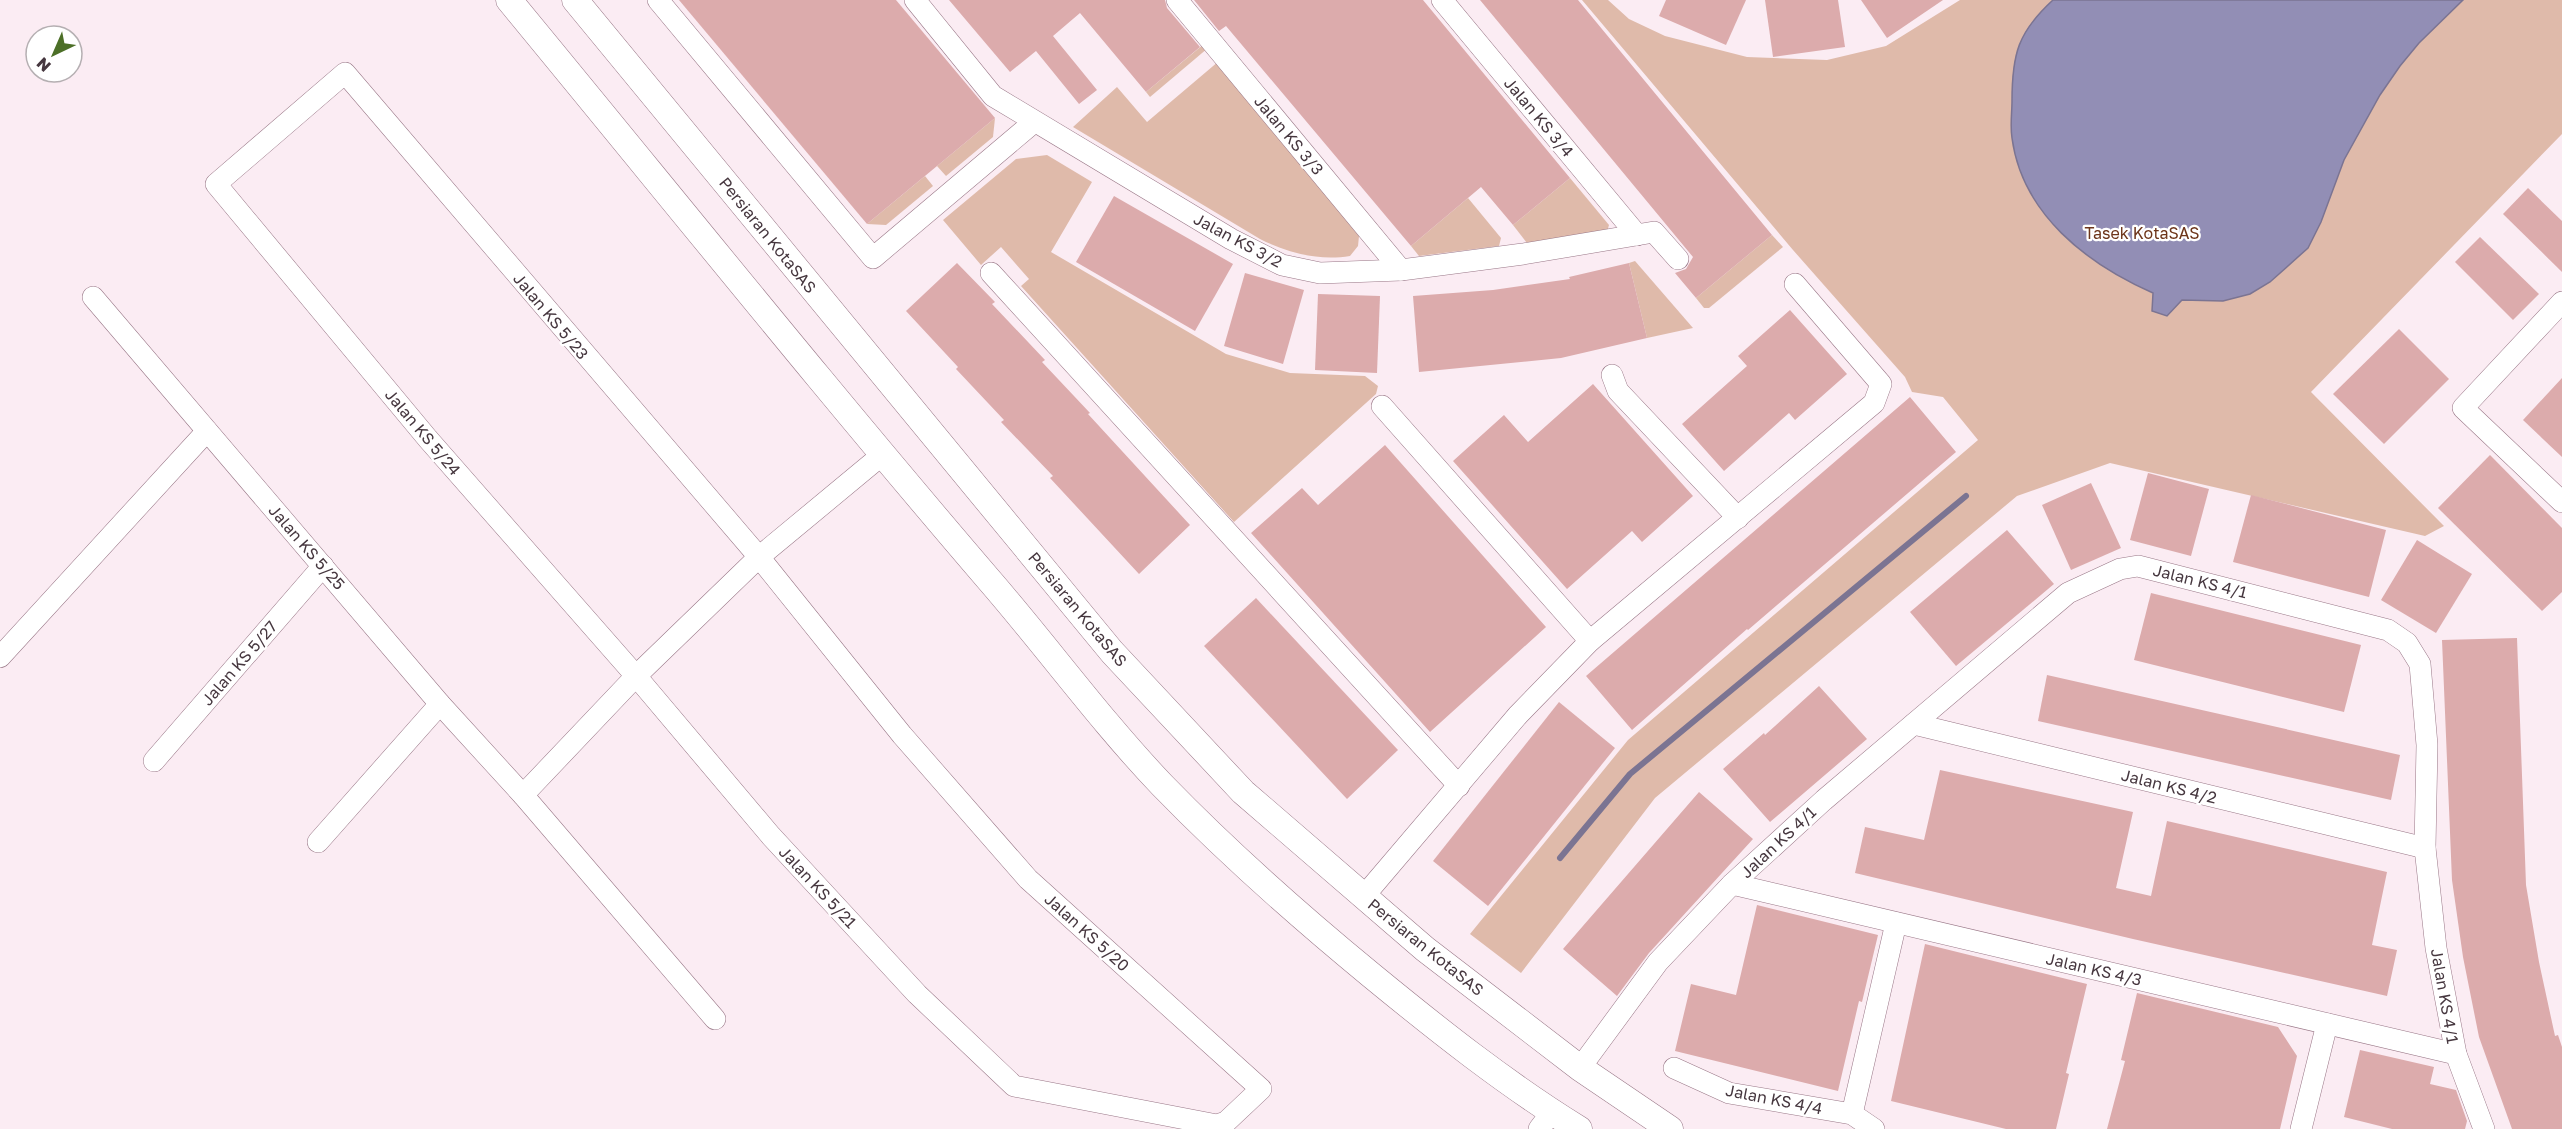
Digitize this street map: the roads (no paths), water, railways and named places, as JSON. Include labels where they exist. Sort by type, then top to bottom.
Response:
[{"type":"street","points":[[509,0],[882,455],[999,592],[1105,722],[1162,785],[1305,920],[1545,1120],[1579,1129]]},
{"type":"street","name":"Persiaran KotaSAS","points":[[575,0],[1112,652],[1243,792],[1425,949],[1580,1068],[1670,1129]]},
{"type":"street","points":[[658,0],[873,258],[1034,122]]},
{"type":"street","name":"Jalan KS 3/2","points":[[915,0],[993,96],[1231,239],[1282,265],[1320,273],[1401,270],[1522,254],[1637,235]]},
{"type":"street","name":"Jalan KS 3/3","points":[[1177,0],[1401,270]]},
{"type":"street","name":"Jalan KS 3/4","points":[[1442,0],[1637,235]]},
{"type":"street","name":"Jalan KS 5/24","points":[[345,73],[216,184],[428,439],[636,676]]},
{"type":"street","name":"Jalan KS 5/23","points":[[345,73],[759,557]]},
{"type":"street","points":[[1637,235],[1654,232],[1678,259]]},
{"type":"street","points":[[991,273],[1459,786]]},
{"type":"street","points":[[1364,896],[1518,715],[1590,640],[1874,403],[1881,384],[1795,284]]},
{"type":"street","name":"Jalan KS 5/25","points":[[93,297],[440,704],[523,795],[715,1018]]},
{"type":"street","points":[[2562,302],[2463,408],[2562,502]]},
{"type":"street","points":[[1612,375],[1618,391],[1738,518]]},
{"type":"street","points":[[1382,406],[1590,640]]},
{"type":"street","points":[[0,657],[207,431]]},
{"type":"street","points":[[523,795],[636,676],[759,557],[882,455]]},
{"type":"street","name":"Jalan KS 5/20","points":[[759,557],[902,735],[1028,879],[1261,1089],[1226,1122],[1217,1125],[1014,1086]]},
{"type":"street","name":"Jalan KS 5/27","points":[[154,761],[323,566]]},
{"type":"street","name":"Jalan KS 4/1","points":[[1580,1068],[1658,962],[1732,884],[1824,800],[2007,643],[2068,594],[2120,569],[2138,566],[2208,582],[2388,630],[2407,643],[2420,664],[2427,745],[2425,848],[2436,948],[2456,1054],[2484,1129]]},
{"type":"street","name":"Jalan KS 5/21","points":[[636,676],[771,836],[902,978],[1014,1086]]},
{"type":"street","points":[[318,842],[440,704]]},
{"type":"street","name":"Jalan KS 4/2","points":[[1914,724],[2425,848]]},
{"type":"street","name":"Jalan KS 4/3","points":[[1732,884],[2456,1054]]},
{"type":"street","points":[[1852,1114],[1896,923]]},
{"type":"street","points":[[2301,1129],[2327,1024]]},
{"type":"street","name":"Jalan KS 4/4","points":[[1674,1068],[1729,1093],[1852,1114],[1874,1129]]},
{"type":"waterway","points":[[1560,858],[1630,774],[1966,496]]},
{"type":"park label","name":"Tasek KotaSAS","points":[[2142,233]]}]
